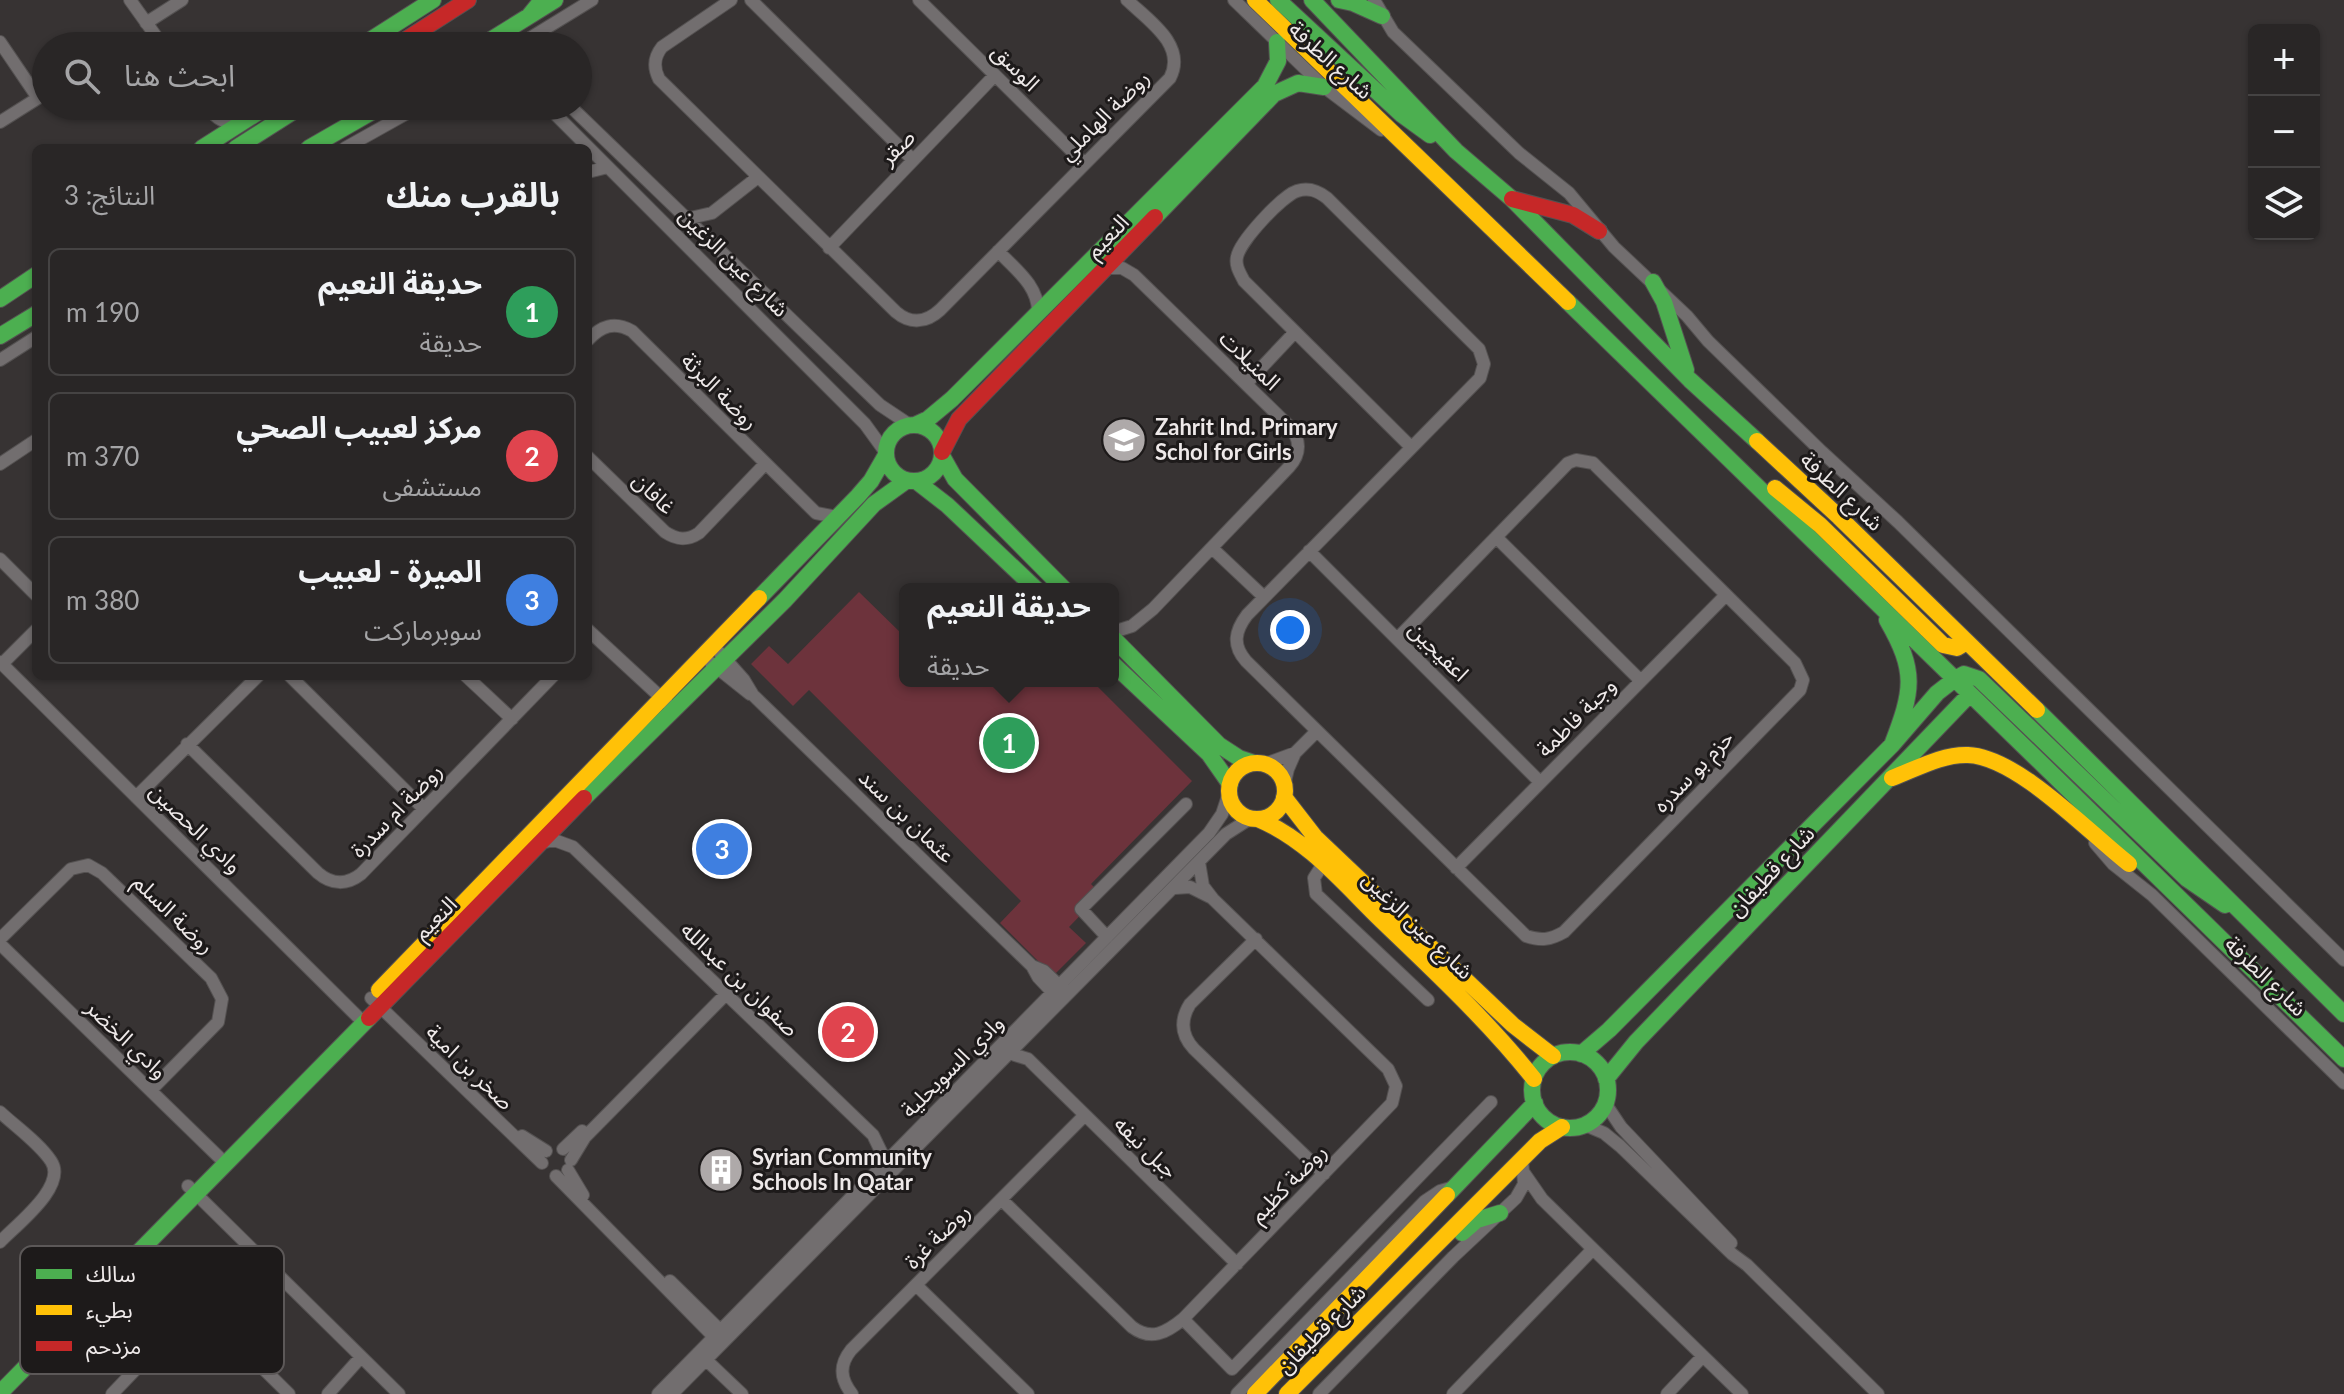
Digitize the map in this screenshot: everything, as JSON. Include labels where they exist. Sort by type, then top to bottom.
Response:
[{"type":"street","points":[[130,0],[153,32]]},
{"type":"street","points":[[146,23],[182,0]]},
{"type":"street","points":[[383,32],[433,0]]},
{"type":"street","points":[[442,17],[454,0]]},
{"type":"street","points":[[418,32],[468,0]]},
{"type":"street","points":[[529,16],[542,0]]},
{"type":"street","points":[[503,32],[555,0]]},
{"type":"street","points":[[539,32],[592,0]]},
{"type":"street","name":"روضة الهاملي","points":[[731,0],[662,47],[654,66],[659,79],[896,312],[918,321],[933,316],[1167,81],[1174,69],[1171,45],[1127,0]]},
{"type":"street","points":[[751,0],[912,159]]},
{"type":"street","name":"الوسق","points":[[919,0],[1084,163]]},
{"type":"street","name":"شارع الطرفة","points":[[1234,0],[1324,87],[1405,146]]},
{"type":"street","name":"شارع الطرفة","points":[[1255,0],[1868,591],[1955,679]]},
{"type":"street","points":[[1278,0],[1401,114],[1456,151]]},
{"type":"street","name":"شارع الطرفة","points":[[1312,0],[1456,151],[1512,199],[1690,380],[1839,517],[2344,1014]]},
{"type":"street","points":[[1339,0],[1382,16]]},
{"type":"street","name":"شارع الطرفة","points":[[1374,0],[1393,32],[1519,153],[1559,183],[1580,204],[1599,231],[1687,316],[1708,341],[1898,522],[2344,960]]},
{"type":"street","points":[[0,42],[32,83]]},
{"type":"street","name":"النعيم","points":[[912,425],[928,419],[952,399],[1265,86],[1278,61],[1277,42]]},
{"type":"street","name":"صقر","points":[[829,248],[995,75]]},
{"type":"street","name":"النعيم","points":[[942,454],[950,431],[959,419],[1274,94],[1299,82],[1324,87]]},
{"type":"street","points":[[0,122],[32,102]]},
{"type":"street","points":[[206,144],[210,120]]},
{"type":"street","points":[[222,120],[244,122]]},
{"type":"street","points":[[208,144],[247,120]]},
{"type":"street","points":[[242,144],[280,120]]},
{"type":"street","points":[[316,144],[358,120]]},
{"type":"street","points":[[352,144],[395,120]]},
{"type":"street","name":"شارع عين الزغين","points":[[561,120],[585,144]]},
{"type":"street","name":"شارع عين الزغين","points":[[584,120],[880,405],[912,425]]},
{"type":"street","name":"شارع عين الزغين","points":[[592,151],[865,424],[886,454]]},
{"type":"street","points":[[592,171],[608,167]]},
{"type":"street","points":[[686,219],[712,213],[758,177]]},
{"type":"street","name":"حزم بو سدره","points":[[1398,638],[1568,463],[1584,460],[1593,463],[1795,663],[1803,680],[1800,690],[1564,932],[1552,939],[1539,940],[1526,936],[1246,661],[1238,649],[1237,630],[1264,597],[1480,378],[1483,372],[1483,356],[1479,349],[1327,198],[1313,190],[1289,195],[1242,243],[1237,255],[1238,270],[1244,281],[1411,447]]},
{"type":"street","points":[[1512,199],[1573,215],[1599,231]]},
{"type":"street","points":[[708,240],[712,213]]},
{"type":"street","points":[[998,251],[1033,288],[1038,313]]},
{"type":"street","name":"المنيلات","points":[[1107,268],[1122,268],[1130,272],[1294,431],[1298,450],[1289,467],[1140,621],[1119,630]]},
{"type":"street","points":[[0,299],[32,278]]},
{"type":"street","points":[[1653,282],[1668,312],[1690,380]]},
{"type":"street","points":[[1033,288],[1048,293],[1059,292]]},
{"type":"street","points":[[0,336],[32,316]]},
{"type":"street","name":"روضة البرثة","points":[[592,336],[611,325],[632,331],[816,513]]},
{"type":"street","points":[[1246,384],[1295,332]]},
{"type":"street","points":[[0,360],[32,340]]},
{"type":"street","points":[[1030,583],[947,505],[893,471],[886,454],[887,445],[896,432],[912,425],[934,433],[955,479],[1058,583]]},
{"type":"street","points":[[0,464],[32,443]]},
{"type":"street","name":"النعيم","points":[[139,1246],[714,657],[820,535],[865,489],[886,454]]},
{"type":"street","points":[[911,481],[936,471],[942,454]]},
{"type":"street","points":[[1729,458],[1810,516],[1943,645],[1957,648],[1967,642]]},
{"type":"street","name":"غافان","points":[[592,461],[665,532],[679,539],[699,533],[765,464]]},
{"type":"street","name":"النعيم","points":[[714,657],[795,590],[874,504],[911,481]]},
{"type":"street","points":[[820,535],[816,513],[837,517]]},
{"type":"street","points":[[1496,537],[1640,680]]},
{"type":"street","points":[[1212,548],[1264,597]]},
{"type":"street","name":"اعفيجين","points":[[1309,551],[1540,782]]},
{"type":"street","points":[[0,559],[32,591]]},
{"type":"street","points":[[1868,591],[1900,643],[1911,673],[1910,694],[1892,745]]},
{"type":"street","name":"وجبة فاطمة","points":[[1456,868],[1726,595]]},
{"type":"street","points":[[1,663],[32,634]]},
{"type":"street","points":[[592,637],[640,676],[664,707]]},
{"type":"street","points":[[1119,644],[1219,745],[1239,758],[1278,772],[1284,791]]},
{"type":"street","points":[[1976,687],[1983,672],[1980,655]]},
{"type":"street","name":"عثمان بن سند","points":[[714,657],[738,686],[753,695],[1032,966],[1044,971],[1060,993]]},
{"type":"street","name":"وادي الحصين","points":[[1,663],[359,1018]]},
{"type":"street","points":[[1119,670],[1209,754],[1229,788],[1238,812],[1254,819],[1277,810],[1295,753],[1317,731]]},
{"type":"street","points":[[1581,1054],[1609,1030],[1892,745],[1937,693],[1955,679],[1968,674],[1976,687],[2187,879],[2217,901],[2246,916]]},
{"type":"street","points":[[136,797],[254,680]]},
{"type":"street","points":[[294,680],[424,809]]},
{"type":"street","points":[[470,680],[512,719]]},
{"type":"street","name":"روضة ام سدرة","points":[[187,744],[318,873],[332,882],[340,883],[355,879],[549,680]]},
{"type":"street","name":"شارع الطرفة","points":[[1976,687],[2171,891],[2344,1059]]},
{"type":"street","name":"شارع قطيفان","points":[[1606,1079],[1647,1030],[1976,687]]},
{"type":"street","name":"النعيم","points":[[377,1000],[541,843],[664,707]]},
{"type":"street","points":[[1229,788],[1236,772],[1295,753]]},
{"type":"street","points":[[1892,778],[1946,758],[1983,756],[2018,774],[2090,833],[2171,891]]},
{"type":"street","name":"وادي السويحلية","points":[[1060,993],[1107,937],[1209,833],[1222,814],[1229,788]]},
{"type":"street","name":"شارع عين الزغين","points":[[1284,791],[1301,822],[1327,848],[1513,1025],[1553,1056]]},
{"type":"street","points":[[1107,937],[1081,909],[1186,804]]},
{"type":"street","name":"شارع عين الزغين","points":[[1254,819],[1287,833],[1323,864],[1481,1017],[1534,1079]]},
{"type":"street","name":"وادي السويحلية","points":[[658,1394],[702,1356],[1060,993],[1175,888],[1226,834],[1254,819]]},
{"type":"street","name":"شارع الطرفة","points":[[2090,833],[2102,854],[2152,895],[2344,1083]]},
{"type":"street","name":"صفوان بن عبدالله","points":[[541,843],[554,840],[573,847],[873,1135],[889,1167]]},
{"type":"street","name":"روضة كظيم","points":[[1002,1200],[1138,1331],[1159,1335],[1183,1319],[1392,1103],[1396,1095],[1393,1077],[1213,899],[1203,886],[1199,862]]},
{"type":"street","points":[[1323,864],[1314,878],[1316,894],[1428,1000]]},
{"type":"street","name":"روضة السلم","points":[[0,941],[67,873],[76,867],[88,865],[102,873],[211,978],[222,999],[218,1022],[151,1090]]},
{"type":"street","name":"روضة كظيم","points":[[1175,888],[1190,887],[1213,899]]},
{"type":"street","points":[[1256,939],[1190,1004],[1184,1015],[1184,1034],[1194,1049],[1324,1174]]},
{"type":"street","name":"وادي الخضر","points":[[0,941],[221,1160]]},
{"type":"street","points":[[565,1163],[585,1137],[723,991]]},
{"type":"street","name":"صخر بن امية","points":[[377,1000],[544,1157],[548,1173],[565,1163]]},
{"type":"street","name":"جبل نيفه","points":[[1012,1042],[1237,1264]]},
{"type":"street","points":[[1585,1125],[1597,1116],[1605,1103],[1606,1079],[1598,1065],[1581,1054],[1569,1052],[1553,1056],[1541,1066],[1534,1079],[1535,1103],[1545,1119],[1562,1127],[1585,1125],[1598,1129],[1747,1265]]},
{"type":"street","points":[[1183,1319],[1232,1369],[1491,1102]]},
{"type":"street","name":"شارع قطيفان","points":[[1255,1394],[1535,1103]]},
{"type":"street","points":[[1605,1103],[1621,1127],[1710,1220],[1747,1265],[1874,1393]]},
{"type":"street","points":[[0,1112],[50,1160],[55,1174],[51,1188],[0,1242]]},
{"type":"street","name":"روضة غرة","points":[[852,1394],[842,1377],[845,1358],[1085,1115]]},
{"type":"street","name":"شارع قطيفان","points":[[1288,1394],[1419,1262],[1523,1166],[1540,1141],[1562,1127]]},
{"type":"street","points":[[544,1157],[554,1147],[590,1202],[721,1337]]},
{"type":"street","points":[[1523,1166],[1520,1192],[1542,1199]]},
{"type":"street","points":[[1523,1166],[1542,1199],[1742,1394]]},
{"type":"street","name":"شارع قطيفان","points":[[1237,1394],[1425,1201],[1440,1191],[1457,1186]]},
{"type":"street","points":[[192,1190],[249,1246]]},
{"type":"street","name":"النعيم","points":[[135,1246],[192,1190]]},
{"type":"street","name":"شارع قطيفان","points":[[1319,1394],[1520,1192]]},
{"type":"street","points":[[1419,1262],[1436,1258],[1477,1220],[1500,1213]]},
{"type":"street","points":[[1453,1394],[1593,1249]]},
{"type":"street","points":[[284,1281],[399,1394]]},
{"type":"street","points":[[916,1285],[1028,1394]]},
{"type":"street","points":[[702,1356],[742,1394]]},
{"type":"street","name":"وادي السويحلية","points":[[672,1394],[702,1356]]},
{"type":"street","points":[[1667,1394],[1703,1356]]},
{"type":"street","points":[[328,1394],[361,1357]]},
{"type":"street","name":"النعيم","points":[[0,1377],[20,1358]]},
{"type":"street","name":"النعيم","points":[[0,1393],[20,1372]]},
{"type":"street","points":[[113,1394],[132,1374]]},
{"type":"street","points":[[269,1374],[289,1394]]},
{"type":"shaded area","points":[[859,592],[899,631],[899,687],[1098,687],[1192,781],[1091,884],[1101,894],[1069,927],[1086,943],[1053,976],[1000,923],[1021,901],[809,690],[793,706],[751,664],[769,646],[788,664]]},
{"type":"traffic: fast","points":[[383,32],[433,0]]},
{"type":"traffic: fast","points":[[529,16],[542,0]]},
{"type":"traffic: fast","points":[[504,32],[555,0]]},
{"type":"traffic: fast","points":[[1278,0],[1401,114],[1430,135]]},
{"type":"traffic: fast","points":[[1312,0],[1456,151],[1512,199],[1690,380],[1757,441]]},
{"type":"traffic: fast","points":[[1339,0],[1382,16]]},
{"type":"traffic: fast","points":[[915,425],[928,419],[952,399],[1265,86],[1278,61],[1277,42]]},
{"type":"traffic: fast","points":[[1155,217],[1274,94],[1298,83],[1324,87]]},
{"type":"traffic: fast","points":[[208,144],[246,120]]},
{"type":"traffic: fast","points":[[242,144],[280,120]]},
{"type":"traffic: fast","points":[[316,144],[358,120]]},
{"type":"traffic: fast","points":[[0,299],[32,278]]},
{"type":"traffic: fast","points":[[1653,282],[1664,302],[1686,370]]},
{"type":"traffic: fast","points":[[1568,302],[2344,1059]]},
{"type":"traffic: fast","points":[[0,336],[32,316]]},
{"type":"traffic: fast","points":[[914,425],[934,433],[942,453],[934,473],[914,481],[894,473],[886,453],[894,433],[914,425]]},
{"type":"traffic: fast","points":[[759,598],[858,496],[886,455]]},
{"type":"traffic: fast","points":[[942,456],[955,479],[1058,583]]},
{"type":"traffic: fast","points":[[584,798],[785,600],[874,504],[906,481]]},
{"type":"traffic: fast","points":[[916,481],[947,505],[1030,583]]},
{"type":"traffic: fast","points":[[1887,620],[1903,654],[1909,681],[1908,695],[1892,745]]},
{"type":"traffic: fast","points":[[1119,644],[1219,745],[1239,758],[1254,763]]},
{"type":"traffic: fast","points":[[1119,670],[1209,754],[1230,784]]},
{"type":"traffic: fast","points":[[1955,679],[1964,674],[1979,679],[2187,879],[2225,905]]},
{"type":"traffic: fast","points":[[1581,1054],[1609,1030],[1892,745],[1937,693],[1955,679]]},
{"type":"traffic: fast","points":[[1606,1079],[1636,1042],[1970,694]]},
{"type":"traffic: fast","points":[[2037,710],[2344,1014]]},
{"type":"traffic: fast","points":[[145,1246],[369,1018]]},
{"type":"traffic: fast","points":[[1570,1052],[1584,1055],[1597,1063],[1605,1076],[1608,1090],[1605,1104],[1597,1117],[1584,1125],[1570,1128],[1556,1125],[1543,1117],[1535,1104],[1532,1090],[1535,1076],[1543,1063],[1556,1055],[1570,1052]]},
{"type":"traffic: fast","points":[[1447,1195],[1535,1103]]},
{"type":"traffic: fast","points":[[1462,1233],[1477,1220],[1500,1213]]},
{"type":"traffic: fast","points":[[0,1393],[20,1373]]},
{"type":"traffic: slow","points":[[1255,0],[1568,302]]},
{"type":"traffic: slow","points":[[1757,441],[2037,710]]},
{"type":"traffic: slow","points":[[1775,488],[1820,525],[1943,645],[1957,648],[1967,642]]},
{"type":"traffic: slow","points":[[379,990],[759,598]]},
{"type":"traffic: slow","points":[[1892,778],[1958,755],[1988,759],[2030,782],[2129,864]]},
{"type":"traffic: slow","points":[[1257,763],[1277,771],[1285,791],[1277,811],[1257,819],[1237,811],[1229,791],[1237,771],[1257,763]]},
{"type":"traffic: slow","points":[[1284,797],[1315,837],[1513,1025],[1553,1056]]},
{"type":"traffic: slow","points":[[1258,819],[1293,838],[1324,864],[1460,997],[1534,1079]]},
{"type":"traffic: slow","points":[[1287,1394],[1540,1141],[1562,1127]]},
{"type":"traffic: slow","points":[[1255,1394],[1447,1195]]},
{"type":"traffic: jam","points":[[418,32],[468,0]]},
{"type":"traffic: jam","points":[[1512,199],[1573,215],[1599,231]]},
{"type":"traffic: jam","points":[[942,452],[959,419],[1155,217]]},
{"type":"traffic: jam","points":[[369,1018],[584,798]]},
{"type":"place","name":"Zahrit Ind. Primary Schol for Girls","points":[[1124,440]]},
{"type":"place","name":"حديقة النعيم","points":[[1009,743]]},
{"type":"place","name":"الميرة - لعبيب","points":[[722,849]]},
{"type":"place","name":"مركز لعبيب الصحي","points":[[848,1032]]},
{"type":"place","name":"Syrian Community Schools In Qatar","points":[[721,1170]]}]
